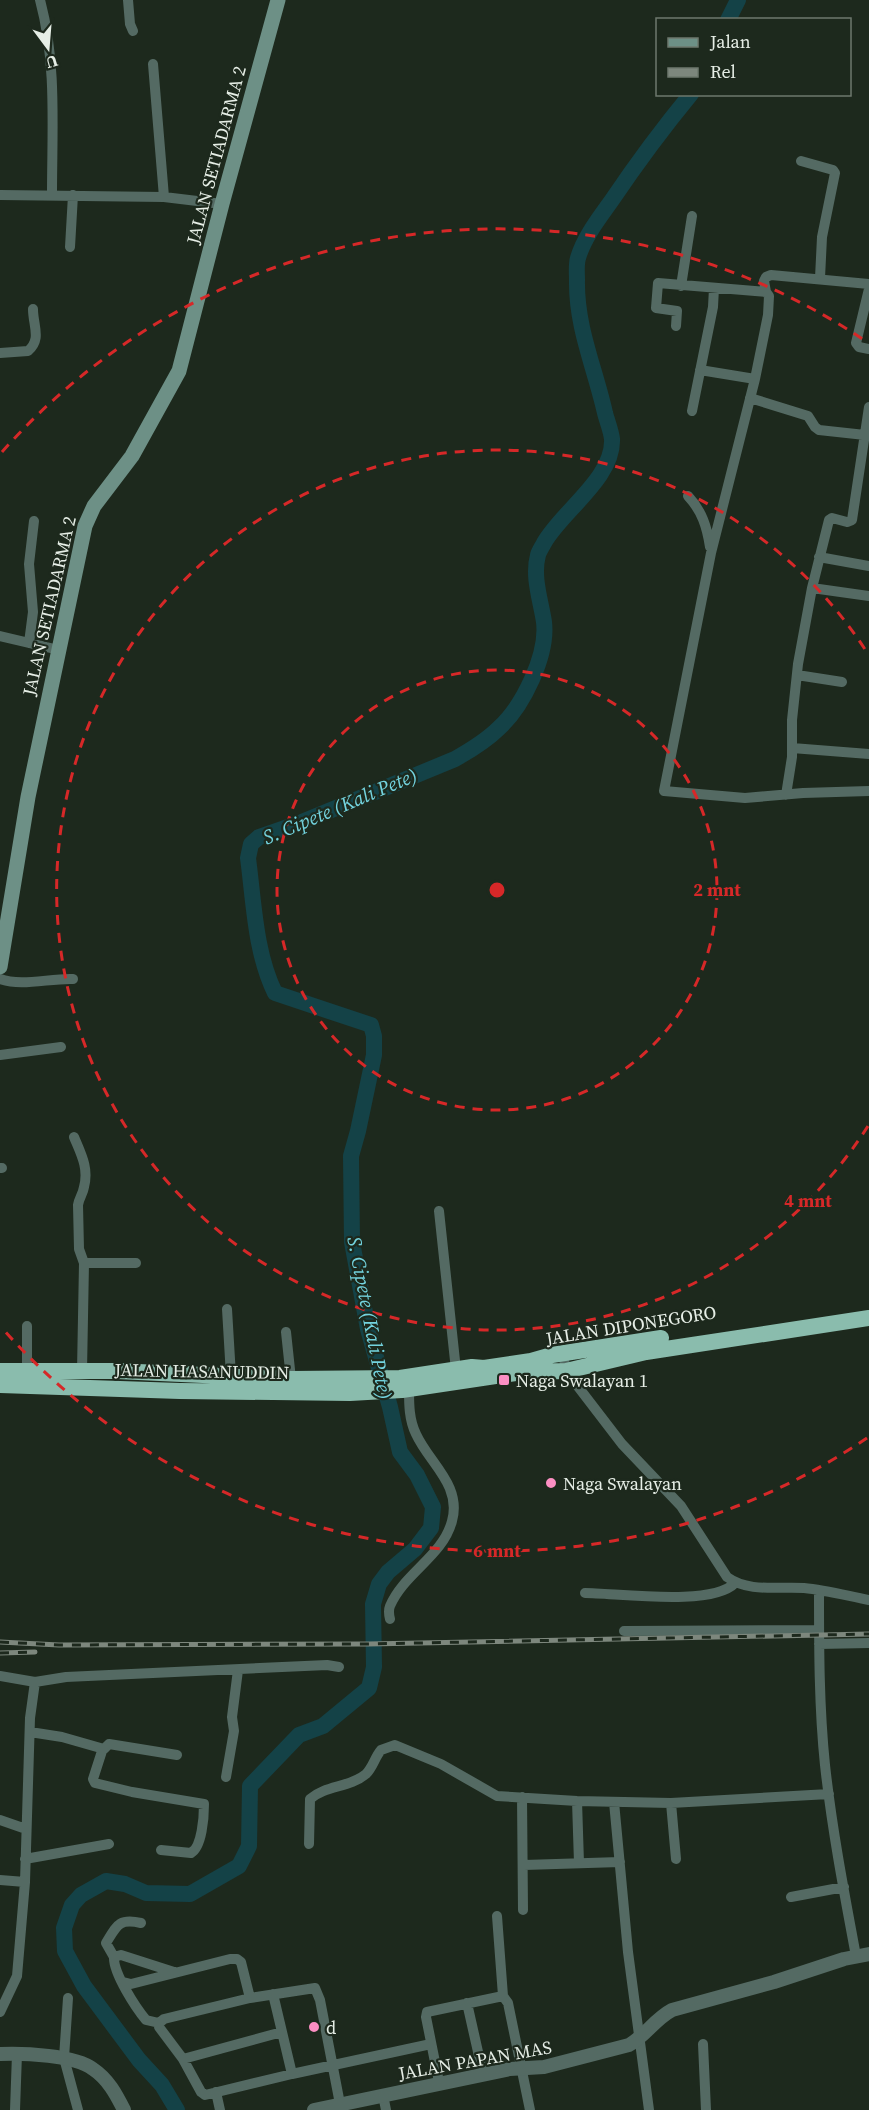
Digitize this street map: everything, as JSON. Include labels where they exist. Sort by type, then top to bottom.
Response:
[{"type":"highway","name":"JALAN DIPONEGORO","points":[[404,1385],[564,1354],[869,1306]]},
{"type":"highway","name":"JALAN DIPONEGORO","points":[[457,1376],[566,1371],[646,1352],[869,1318]]},
{"type":"highway","name":"JALAN HASANUDDIN","points":[[0,1371],[117,1371],[291,1379],[354,1386]]},
{"type":"highway","name":"JALAN HASANUDDIN","points":[[0,1385],[180,1391],[404,1385]]},
{"type":"main road","name":"JALAN SETIADARMA 2","points":[[0,967],[28,796],[88,518],[94,506],[132,456],[179,371],[278,0]]},
{"type":"street","points":[[40,0],[51,48],[52,194]]},
{"type":"street","points":[[128,0],[132,32]]},
{"type":"street","points":[[153,64],[164,197]]},
{"type":"street","points":[[801,160],[833,170],[835,173],[822,237],[820,278]]},
{"type":"street","points":[[0,195],[164,197],[222,204]]},
{"type":"street","points":[[70,247],[73,195]]},
{"type":"street","points":[[681,286],[692,216]]},
{"type":"street","points":[[869,349],[859,347],[856,341],[869,286],[820,278],[771,275],[766,277],[764,281],[769,296],[768,315],[755,379],[711,553],[664,791],[731,798],[869,791]]},
{"type":"street","points":[[676,327],[677,311],[656,308],[657,284],[766,292]]},
{"type":"street","points":[[692,411],[713,307],[714,288]]},
{"type":"street","points":[[0,353],[28,351],[35,344],[33,309]]},
{"type":"street","points":[[700,370],[755,379]]},
{"type":"street","points":[[750,398],[808,416],[819,430],[865,435]]},
{"type":"street","points":[[786,795],[797,675],[812,588],[829,520],[832,518],[847,522],[852,520],[869,406]]},
{"type":"street","points":[[688,496],[706,524],[711,553]]},
{"type":"street","points":[[29,643],[33,612],[29,564],[34,520]]},
{"type":"street","points":[[819,557],[869,566]]},
{"type":"street","points":[[812,588],[869,596]]},
{"type":"street","points":[[0,636],[59,650]]},
{"type":"street","points":[[797,675],[842,682]]},
{"type":"street","points":[[792,748],[869,754]]},
{"type":"street","points":[[0,979],[10,983],[73,979]]},
{"type":"street","points":[[0,1055],[61,1047]]},
{"type":"street","points":[[74,1137],[87,1171],[78,1205],[79,1249],[84,1263],[82,1371]]},
{"type":"street","points":[[439,1211],[457,1376]]},
{"type":"street","points":[[84,1263],[136,1263]]},
{"type":"street","points":[[227,1309],[231,1376]]},
{"type":"street","points":[[27,1326],[27,1371]]},
{"type":"street","points":[[286,1332],[291,1379]]},
{"type":"street","points":[[564,1354],[566,1371],[621,1444],[681,1506],[722,1571],[735,1583],[751,1587],[819,1590],[869,1600]]},
{"type":"street","points":[[390,1619],[388,1609],[390,1605],[400,1590],[432,1556],[450,1528],[454,1510],[453,1496],[448,1484],[417,1437],[413,1427],[404,1385]]},
{"type":"street","points":[[585,1593],[651,1598],[724,1590],[735,1583]]},
{"type":"street","points":[[639,2038],[662,2015],[672,2010],[765,1985],[862,1955],[844,1887],[832,1820],[822,1729],[819,1590]]},
{"type":"street","points":[[624,1631],[819,1630]]},
{"type":"street","points":[[819,1644],[869,1643]]},
{"type":"street","points":[[0,1676],[35,1682],[66,1677],[321,1665],[339,1667]]},
{"type":"street","points":[[226,1777],[234,1731],[231,1717],[238,1670]]},
{"type":"street","points":[[0,2012],[17,1977],[25,1882],[30,1732],[35,1682]]},
{"type":"street","points":[[30,1732],[62,1737],[105,1749],[110,1744],[177,1755]]},
{"type":"street","points":[[309,1844],[310,1799],[323,1790],[348,1784],[364,1775],[381,1750],[395,1745],[441,1764],[497,1796],[670,1803],[829,1794]]},
{"type":"street","points":[[102,1748],[93,1779],[95,1783],[132,1792],[204,1804],[200,1843],[194,1852],[161,1850]]},
{"type":"street","points":[[522,1797],[523,1910]]},
{"type":"street","points":[[578,1801],[579,1863]]},
{"type":"street","points":[[614,1802],[639,2038],[649,2110]]},
{"type":"street","points":[[670,1803],[676,1859]]},
{"type":"street","points":[[0,1820],[26,1829]]},
{"type":"street","points":[[25,1859],[109,1844]]},
{"type":"street","points":[[524,1865],[620,1862]]},
{"type":"street","points":[[0,1880],[25,1882]]},
{"type":"street","points":[[791,1897],[844,1887]]},
{"type":"street","points":[[497,1916],[503,1996],[508,2002],[530,2110]]},
{"type":"street","points":[[141,1923],[127,1920],[120,1923],[106,1943],[135,2005],[146,2020],[159,2023]]},
{"type":"street","points":[[114,1958],[121,1955],[174,1972]]},
{"type":"street","points":[[123,1982],[131,1984],[174,1972],[237,1959],[241,1962],[250,1998]]},
{"type":"street","points":[[159,2023],[164,2019],[250,1998],[314,1988],[340,2104]]},
{"type":"street","points":[[273,1994],[292,2074]]},
{"type":"street","points":[[439,2082],[426,2017],[427,2012],[503,1996]]},
{"type":"street","points":[[68,1998],[64,2058],[78,2110]]},
{"type":"street","points":[[467,2003],[483,2074]]},
{"type":"street","points":[[159,2023],[159,2027],[183,2059],[203,2094],[431,2044]]},
{"type":"street","points":[[183,2059],[282,2032]]},
{"type":"street","name":"JALAN PAPAN MAS","points":[[314,2110],[439,2082],[521,2068],[555,2065],[629,2045],[639,2038]]},
{"type":"street","points":[[703,2044],[706,2110]]},
{"type":"street","points":[[0,2054],[64,2058],[91,2066],[111,2085],[124,2110]]},
{"type":"street","points":[[15,2110],[17,2054]]},
{"type":"street","points":[[216,2092],[220,2110]]},
{"type":"street","points":[[383,2095],[386,2110]]},
{"type":"waterway","name":"S. Cipete (Kali Pete)","points":[[729,18],[738,0]]},
{"type":"waterway","name":"S. Cipete (Kali Pete)","points":[[177,2110],[162,2085],[139,2060],[84,1986],[65,1951],[64,1928],[72,1905],[81,1895],[106,1881],[125,1884],[146,1893],[190,1894],[239,1866],[249,1846],[250,1786],[299,1735],[323,1726],[369,1688],[374,1667],[373,1604],[379,1584],[388,1572],[415,1549],[431,1528],[433,1507],[417,1475],[400,1452],[368,1329],[352,1242],[351,1156],[374,1055],[374,1036],[371,1025],[275,993],[263,961],[256,927],[248,858],[251,844],[259,837],[302,822],[455,759],[494,733],[517,707],[538,664],[544,635],[544,622],[536,580],[538,554],[552,531],[596,481],[605,467],[612,439],[580,314],[578,258],[584,242],[598,220],[650,146],[689,96]]},
{"type":"railway","points":[[0,1642],[59,1645],[368,1644],[869,1634]]},
{"type":"railway","points":[[0,1653],[35,1652]]},
{"type":"place","name":"Naga Swalayan 1","points":[[504,1380]]},
{"type":"place","name":"Naga Swalayan","points":[[551,1483]]},
{"type":"place","name":"d","points":[[314,2027]]}]
